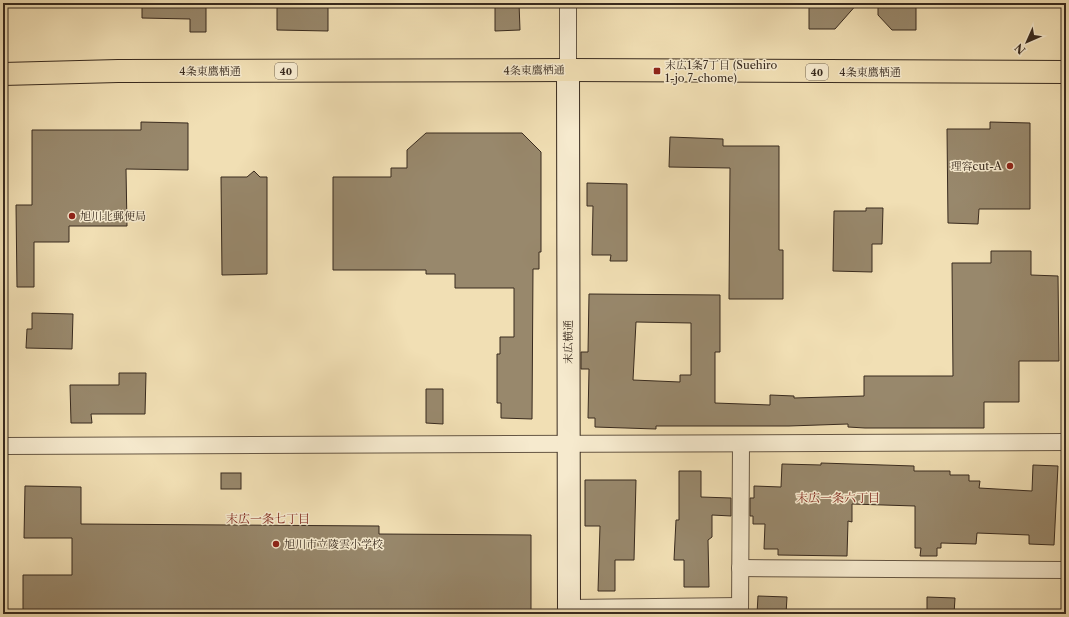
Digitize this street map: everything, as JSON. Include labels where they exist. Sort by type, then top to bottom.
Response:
[{"type":"highway","name":"4条東鷹栖通","points":[[3,74],[118,71],[568,70],[1066,72]]},
{"type":"street","points":[[568,3],[568,70]]},
{"type":"street","name":"末広横通","points":[[568,70],[569,611]]},
{"type":"street","points":[[3,446],[1066,442]]},
{"type":"street","points":[[569,611],[740,610],[741,444]]},
{"type":"street","points":[[740,568],[1066,570]]},
{"type":"building","points":[[142,3],[206,3],[206,32],[190,32],[190,19],[142,18]]},
{"type":"building","points":[[277,3],[328,3],[328,31],[277,30]]},
{"type":"building","points":[[495,3],[519,3],[520,30],[495,31]]},
{"type":"building","points":[[809,3],[858,3],[835,29],[809,29]]},
{"type":"building","points":[[878,3],[916,3],[916,30],[892,30],[878,15]]},
{"type":"building","name":"旭川北郵便局","points":[[141,122],[188,123],[188,170],[126,169],[127,226],[69,226],[69,242],[34,242],[34,287],[17,287],[16,205],[32,205],[32,130],[141,130]]},
{"type":"building","points":[[990,122],[1030,123],[1030,209],[979,209],[978,224],[948,223],[947,129],[990,129]]},
{"type":"building","points":[[426,133],[522,133],[541,152],[541,252],[539,252],[539,269],[533,269],[532,419],[501,418],[501,403],[497,403],[497,354],[500,354],[500,337],[514,337],[514,288],[455,288],[455,274],[426,274],[426,270],[333,270],[333,177],[391,177],[391,168],[407,168],[407,150]]},
{"type":"building","points":[[670,137],[723,139],[723,146],[779,146],[779,250],[783,250],[783,299],[729,299],[730,168],[669,167]]},
{"type":"building","points":[[254,171],[260,177],[267,177],[267,274],[222,275],[221,177],[247,177]]},
{"type":"building","points":[[587,183],[627,184],[627,261],[610,261],[611,255],[592,255],[593,206],[587,206]]},
{"type":"building","points":[[866,208],[883,208],[882,244],[872,244],[872,272],[833,271],[834,211],[866,211]]},
{"type":"building","points":[[991,251],[1031,251],[1031,275],[1058,276],[1059,361],[1019,361],[1019,402],[984,402],[984,428],[865,428],[848,427],[848,424],[789,426],[656,426],[656,429],[595,427],[595,418],[588,418],[589,369],[581,369],[581,352],[588,352],[589,294],[720,295],[720,352],[715,352],[715,403],[770,405],[770,395],[794,396],[794,398],[864,396],[864,376],[953,376],[952,263],[991,263]],"holes":[[[636,322],[691,323],[691,375],[680,375],[680,382],[633,380]]]},
{"type":"building","points":[[32,313],[73,314],[72,349],[26,348],[27,329],[32,329]]},
{"type":"building","points":[[119,373],[146,373],[145,414],[91,414],[92,423],[71,423],[70,385],[119,385]]},
{"type":"building","points":[[426,389],[443,389],[443,424],[426,423]]},
{"type":"building","points":[[821,463],[914,466],[914,471],[950,471],[950,475],[969,475],[969,481],[980,481],[979,488],[1032,491],[1033,465],[1058,466],[1054,545],[1029,544],[1029,535],[977,533],[976,544],[941,543],[941,548],[937,548],[937,556],[920,556],[921,548],[915,548],[915,506],[852,504],[852,522],[848,521],[847,556],[778,555],[778,549],[764,549],[765,524],[753,524],[753,516],[750,516],[750,498],[754,498],[754,486],[781,487],[782,464],[821,465]]},
{"type":"building","points":[[679,471],[701,471],[701,497],[731,498],[731,516],[712,515],[712,537],[708,540],[709,587],[684,587],[684,560],[674,560],[676,520],[679,520]]},
{"type":"building","points":[[221,473],[241,473],[241,489],[221,489]]},
{"type":"building","points":[[585,480],[636,480],[634,560],[615,560],[615,591],[598,591],[600,526],[585,526]]},
{"type":"building","points":[[25,486],[81,487],[81,524],[379,526],[379,534],[531,535],[531,612],[378,611],[378,613],[71,610],[71,614],[23,614],[23,575],[72,575],[72,538],[24,538]]},
{"type":"building","points":[[758,596],[787,597],[786,614],[757,614]]},
{"type":"building","points":[[927,597],[955,598],[954,614],[927,614]]},
{"type":"place","name":"末広1条7丁目 (Suehiro 1-jo 7-chome)","points":[[657,71]]},
{"type":"place","name":"理容cut-A","points":[[1010,166]]},
{"type":"place","name":"旭川北郵便局","points":[[72,216]]},
{"type":"place","name":"旭川市立陵雲小学校","points":[[276,544]]},
{"type":"district","name":"末広一条六丁目","points":[[838,497]]},
{"type":"district","name":"末広一条七丁目","points":[[268,518]]}]
